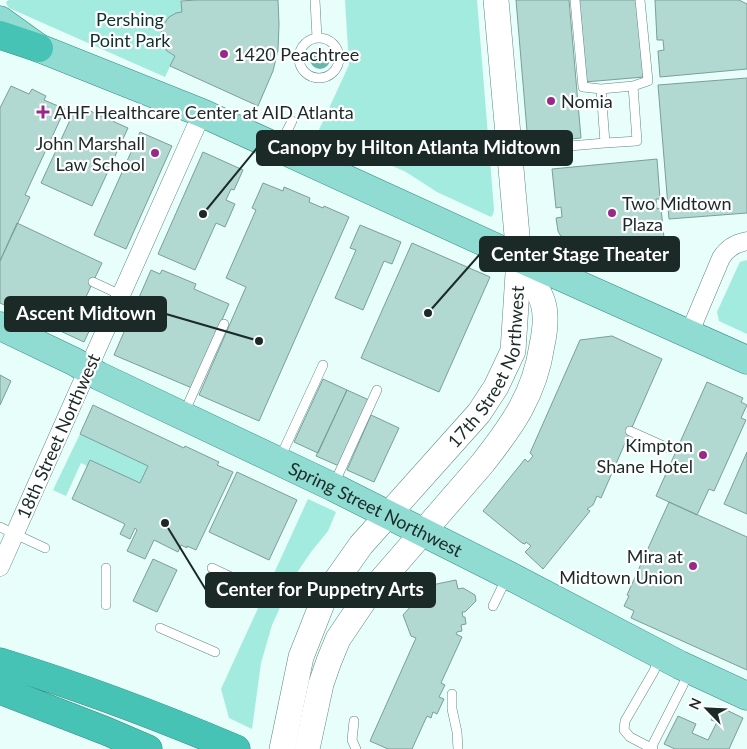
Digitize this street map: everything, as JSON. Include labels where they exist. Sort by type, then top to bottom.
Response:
[{"type":"highway","points":[[0,34],[39,48]]},
{"type":"highway","points":[[0,662],[170,721],[236,749]]},
{"type":"highway","points":[[0,690],[148,749]]},
{"type":"main road","points":[[496,0],[519,258]]},
{"type":"main road","points":[[0,20],[39,48],[202,114],[747,360]]},
{"type":"main road","name":"17th Street Northwest","points":[[296,743],[301,657],[325,596],[361,545],[479,413],[496,387],[513,351],[519,258]]},
{"type":"main road","name":"17th Street Northwest","points":[[296,743],[338,640],[365,599],[482,464],[511,425],[528,395],[541,356],[545,315],[539,292],[519,258]]},
{"type":"main road","name":"Spring Street Northwest","points":[[0,326],[75,362],[99,376],[333,487],[508,575],[660,655],[747,696]]},
{"type":"street","name":"18th Street Northwest","points":[[0,567],[7,531],[88,370],[202,114]]},
{"type":"street","points":[[689,334],[725,251],[747,241]]},
{"type":"lane","points":[[315,0],[317,38]]},
{"type":"lane","points":[[574,0],[583,87],[601,88],[633,86],[648,81],[640,0]]},
{"type":"lane","points":[[317,38],[324,38],[330,41],[338,52],[338,65],[335,71],[330,76],[324,78],[312,78],[305,73],[299,62],[299,55],[305,43],[317,38]]},
{"type":"lane","points":[[510,151],[637,141],[633,86]]},
{"type":"lane","points":[[601,88],[605,144]]},
{"type":"lane","points":[[279,148],[292,121]]},
{"type":"lane","points":[[93,282],[121,295]]},
{"type":"lane","points":[[183,416],[224,324]]},
{"type":"lane","points":[[279,461],[322,365]]},
{"type":"lane","points":[[333,487],[377,390]]},
{"type":"lane","points":[[630,431],[668,448]]},
{"type":"lane","points":[[7,531],[45,548]]},
{"type":"lane","points":[[106,568],[106,605]]},
{"type":"lane","points":[[212,568],[246,584]]},
{"type":"lane","points":[[493,606],[508,575]]},
{"type":"lane","points":[[160,628],[215,652]]},
{"type":"lane","points":[[660,655],[654,671],[625,721],[624,730],[630,737],[652,749],[684,686],[689,669]]},
{"type":"lane","points":[[452,694],[452,708],[458,749]]},
{"type":"lane","points":[[354,721],[352,740],[356,749]]},
{"type":"green space","name":"Pershing Point Park","points":[[9,0],[181,0],[182,12],[167,20],[161,34],[161,42],[164,48],[175,56],[165,77],[9,8],[6,3]]},
{"type":"green space","points":[[345,0],[477,0],[494,210],[491,217],[437,192],[406,172],[318,132],[349,65]]},
{"type":"green space","points":[[747,260],[747,334],[719,321],[717,312],[740,262]]},
{"type":"green space","points":[[80,434],[148,466],[140,483],[90,460],[87,466],[81,463],[66,496],[53,490]]},
{"type":"green space","points":[[308,499],[336,512],[328,531],[294,577],[272,625],[261,663],[252,729],[229,718],[221,689]]},
{"type":"shaded area","points":[[320,49],[327,52],[330,59],[327,66],[320,69],[313,66],[310,59],[313,52]]},
{"type":"building","name":"1420 Peachtree","points":[[278,0],[278,50],[273,71],[258,106],[170,66],[175,56],[163,46],[161,32],[164,24],[169,17],[182,12],[181,1]]},
{"type":"building","name":"Nomia","points":[[516,0],[569,0],[581,138],[528,143]]},
{"type":"building","points":[[578,0],[637,0],[644,77],[585,82]]},
{"type":"building","points":[[655,0],[739,0],[747,4],[747,69],[660,77],[658,51],[664,50],[663,40],[657,40]]},
{"type":"building","points":[[747,78],[747,213],[669,219],[658,85]]},
{"type":"building","points":[[11,86],[29,94],[32,89],[46,96],[44,100],[65,109],[25,195],[30,197],[0,261],[0,108]]},
{"type":"building","points":[[77,105],[128,128],[92,206],[41,183]]},
{"type":"building","points":[[140,132],[172,146],[126,249],[94,235]]},
{"type":"building","points":[[203,152],[243,170],[234,190],[231,189],[226,200],[235,204],[225,227],[216,223],[195,270],[158,254]]},
{"type":"building","name":"Two Midtown Plaza","points":[[657,159],[660,199],[656,199],[657,209],[661,208],[664,238],[661,250],[652,261],[639,267],[629,267],[567,240],[560,235],[556,218],[562,217],[561,207],[556,208],[552,169]]},
{"type":"building","points":[[263,183],[283,191],[284,187],[310,198],[309,202],[323,208],[324,206],[349,217],[259,421],[199,395],[246,287],[226,278],[256,210],[252,208]]},
{"type":"building","points":[[17,223],[102,263],[84,301],[100,308],[84,342],[0,303],[0,261]]},
{"type":"building","points":[[360,225],[401,242],[392,264],[384,261],[363,310],[335,298],[356,250],[350,248]]},
{"type":"building","points":[[412,243],[490,277],[439,392],[361,358]]},
{"type":"building","points":[[151,270],[160,274],[162,270],[196,284],[194,289],[229,304],[192,388],[114,355]]},
{"type":"building","points":[[612,336],[662,359],[601,498],[597,496],[593,505],[587,509],[590,511],[543,569],[525,552],[531,546],[526,542],[525,544],[522,543],[483,511],[525,459],[528,462],[533,456],[530,453],[580,340]]},
{"type":"building","points":[[0,375],[11,381],[0,405]]},
{"type":"building","points":[[323,379],[347,390],[318,453],[294,442]]},
{"type":"building","name":"Kimpton Shane Hotel","points":[[707,382],[743,398],[741,402],[747,405],[741,418],[746,420],[714,491],[709,489],[697,515],[656,496]]},
{"type":"building","points":[[347,390],[369,400],[339,466],[316,456]]},
{"type":"building","points":[[93,405],[184,448],[185,446],[219,462],[217,465],[233,472],[196,550],[181,545],[178,552],[154,540],[145,559],[127,551],[137,530],[135,528],[130,539],[120,534],[125,524],[72,499],[90,460],[140,483],[148,466],[80,434]]},
{"type":"building","points":[[371,415],[399,428],[374,482],[347,470]]},
{"type":"building","points":[[747,452],[747,514],[724,504]]},
{"type":"building","points":[[237,472],[297,500],[269,560],[209,532]]},
{"type":"building","name":"Mira at Midtown Union","points":[[669,502],[747,537],[747,670],[631,618],[634,611],[624,606],[629,596],[627,595]]},
{"type":"building","points":[[153,559],[177,570],[157,612],[133,601]]},
{"type":"building","points":[[456,580],[458,589],[463,588],[475,595],[476,601],[465,612],[462,612],[466,624],[461,625],[462,631],[456,634],[462,637],[441,683],[445,685],[439,697],[444,699],[437,714],[433,712],[431,718],[427,716],[412,749],[388,749],[370,741],[416,638],[411,636],[403,615],[427,586]]},
{"type":"building","points":[[718,706],[743,718],[729,749],[675,749],[664,744],[678,716],[696,724],[692,733],[708,740],[717,722],[711,720]]},
{"type":"place","name":"1420 Peachtree","points":[[224,54]]},
{"type":"place","name":"Nomia","points":[[551,101]]},
{"type":"place","name":"AHF Healthcare Center at AID Atlanta","points":[[43,112]]},
{"type":"place","name":"John Marshall Law School","points":[[155,153]]},
{"type":"place","name":"Two Midtown Plaza","points":[[612,213]]},
{"type":"place","name":"Canopy by Hilton Atlanta Midtown","points":[[203,214]]},
{"type":"place","name":"Center Stage Theater","points":[[428,313]]},
{"type":"place","name":"Ascent Midtown","points":[[259,341]]},
{"type":"place","name":"Kimpton Shane Hotel","points":[[703,455]]},
{"type":"place","name":"Center for Puppetry Arts","points":[[165,523]]},
{"type":"place","name":"Mira at Midtown Union","points":[[693,566]]}]
